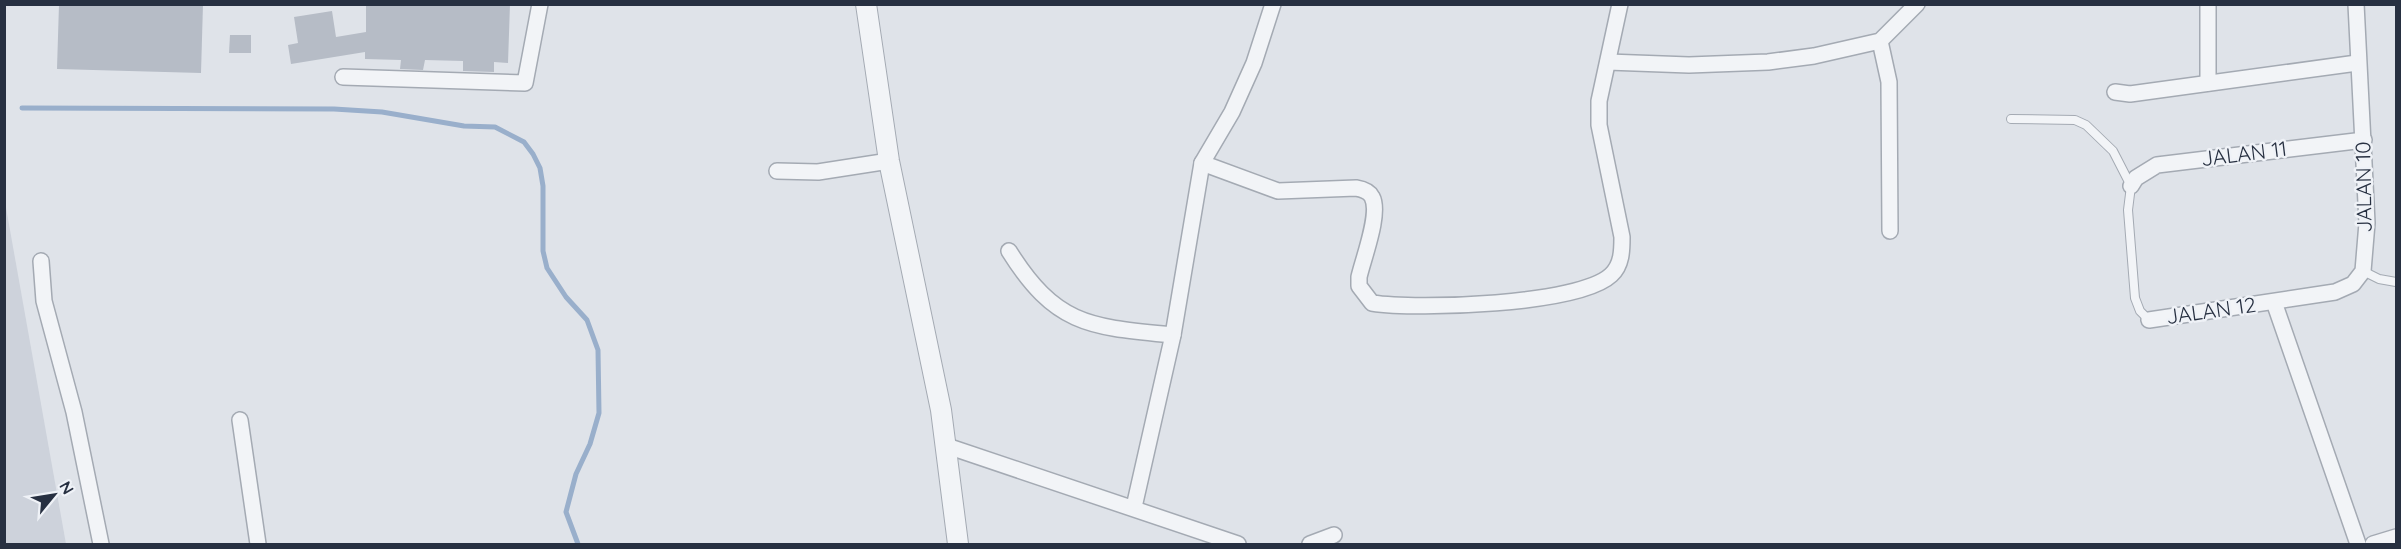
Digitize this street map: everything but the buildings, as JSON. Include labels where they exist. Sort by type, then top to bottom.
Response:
[{"type":"street","points":[[343,77],[525,83],[540,4]]},
{"type":"street","points":[[866,4],[890,162],[927,334],[947,446],[958,544]]},
{"type":"street","points":[[1134,507],[1173,335],[1202,163],[1232,112],[1254,63],[1273,4]]},
{"type":"street","points":[[1202,163],[1278,191],[1356,188],[1366,191],[1372,197],[1375,212],[1359,286],[1372,303],[1510,304],[1584,288],[1611,275],[1619,265],[1622,250],[1622,237],[1599,125],[1599,101],[1620,4]]},
{"type":"street","points":[[1608,62],[1689,65],[1768,62],[1814,56],[1880,41],[1917,4]]},
{"type":"street","points":[[2208,4],[2208,83]]},
{"type":"street","name":"JALAN 10","points":[[2356,4],[2357,63],[2364,140],[2367,223],[2363,272]]},
{"type":"street","points":[[1880,41],[1889,82],[1890,231]]},
{"type":"street","points":[[2115,92],[2130,94],[2357,63]]},
{"type":"street","name":"JALAN 11","points":[[2131,186],[2136,178],[2157,165],[2364,140]]},
{"type":"street","points":[[777,171],[818,172],[890,162]]},
{"type":"street","points":[[1009,251],[1026,279],[1052,305],[1065,314],[1080,321],[1114,328],[1173,335]]},
{"type":"street","points":[[40,261],[44,302],[74,412],[101,544]]},
{"type":"street","points":[[2358,544],[2274,302],[2335,292],[2353,284],[2363,272]]},
{"type":"street","name":"JALAN 12","points":[[2149,320],[2274,302]]},
{"type":"street","points":[[240,420],[258,544]]},
{"type":"street","points":[[947,446],[1134,507],[1238,544]]},
{"type":"street","points":[[1310,544],[1334,535]]},
{"type":"street","points":[[2373,544],[2397,537]]},
{"type":"lane","points":[[2011,119],[2065,118],[2086,125],[2113,151],[2131,186],[2128,210],[2135,298],[2140,311],[2149,320]]},
{"type":"lane","points":[[2363,272],[2379,279],[2397,282]]},
{"type":"shaded area","points":[[5,202],[66,544],[5,544]]},
{"type":"waterway","points":[[22,108],[334,109],[382,112],[464,126],[495,127],[524,142],[540,168],[543,186],[543,251],[547,268],[566,297],[587,320],[598,350],[599,413],[590,444],[576,474],[566,512],[578,544]]}]
